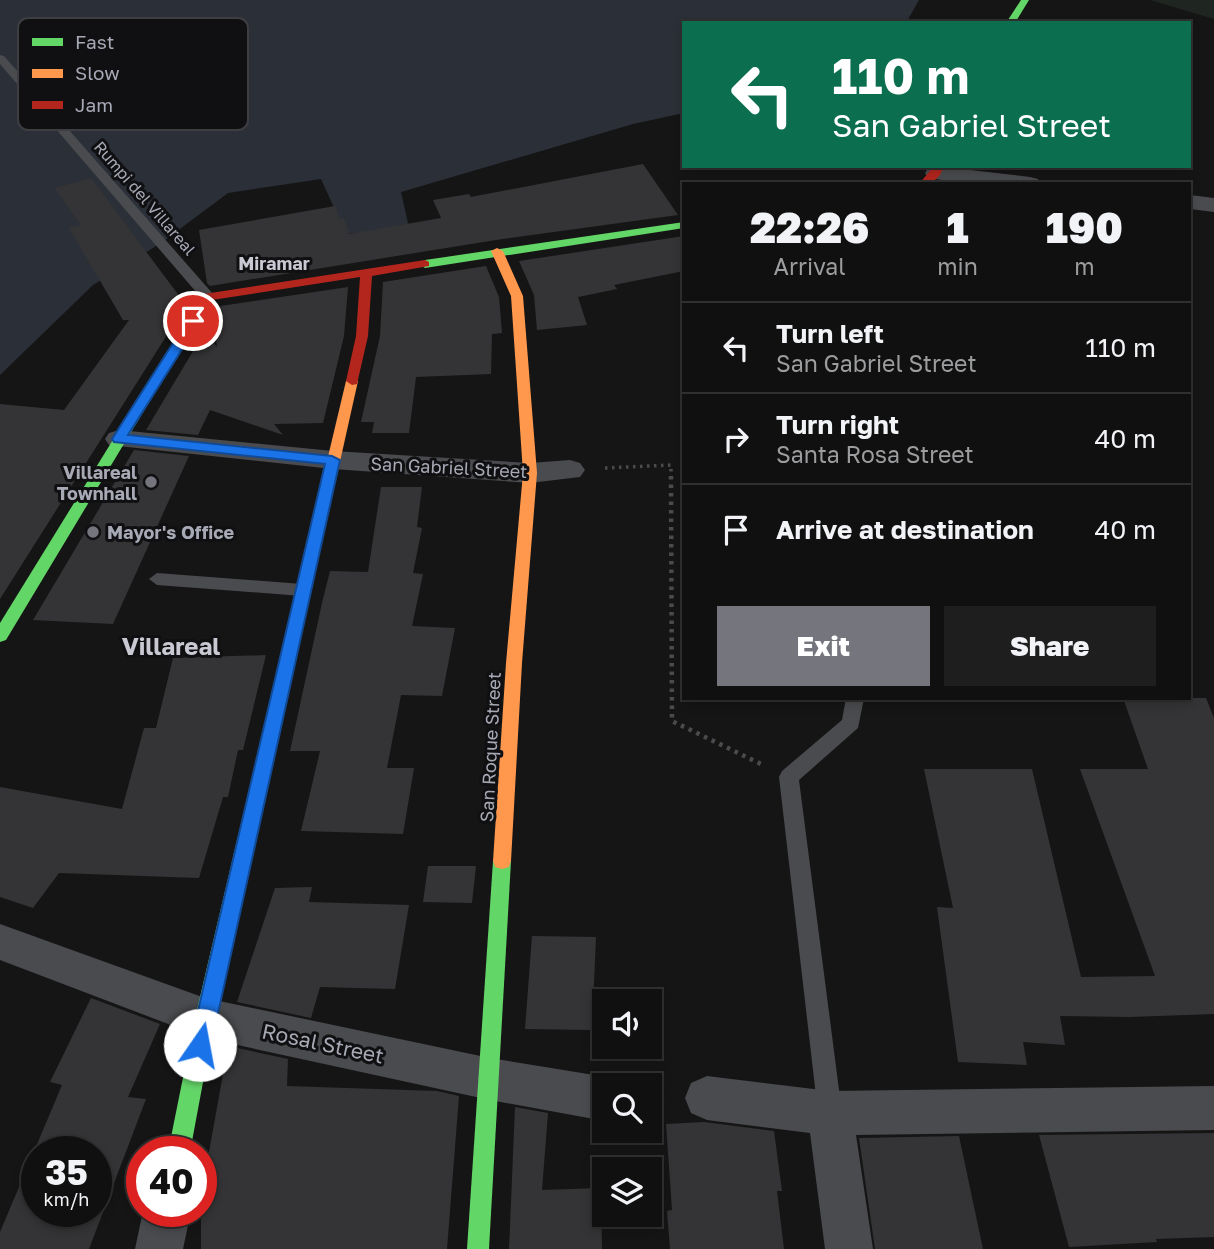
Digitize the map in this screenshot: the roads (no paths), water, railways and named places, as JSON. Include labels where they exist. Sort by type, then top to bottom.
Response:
[{"type":"street","points":[[1011,21],[1026,0]]},
{"type":"street","points":[[933,174],[1011,182]]},
{"type":"street","points":[[1191,202],[1214,205]]},
{"type":"street","points":[[0,636],[208,298],[497,251],[682,225]]},
{"type":"street","name":"San Roque Street","points":[[478,1249],[514,663],[530,473],[517,296],[497,251]]},
{"type":"street","points":[[182,1136],[205,1018],[362,336],[366,273]]},
{"type":"street","name":"San Gabriel Street","points":[[119,439],[332,460],[530,473],[570,470]]},
{"type":"street","name":"Rosal Street","points":[[0,942],[205,1018],[490,1079],[592,1097]]},
{"type":"street","points":[[707,1098],[830,1113],[1214,1108]]},
{"type":"street","points":[[830,1113],[849,1249]]},
{"type":"street","points":[[159,1249],[164,1227]]},
{"type":"lane","name":"Rumpi del Villareal","points":[[0,58],[18,79]]},
{"type":"lane","name":"Rumpi del Villareal","points":[[62,130],[208,298]]},
{"type":"lane","points":[[157,579],[302,590]]},
{"type":"lane","points":[[830,1113],[789,777],[852,723],[855,700]]},
{"type":"place","name":"Villareal Townhall","points":[[151,482]]},
{"type":"place","name":"Mayor's Office","points":[[93,532]]},
{"type":"district","name":"Miramar","points":[[274,263]]},
{"type":"district","name":"Villareal","points":[[171,645]]}]
